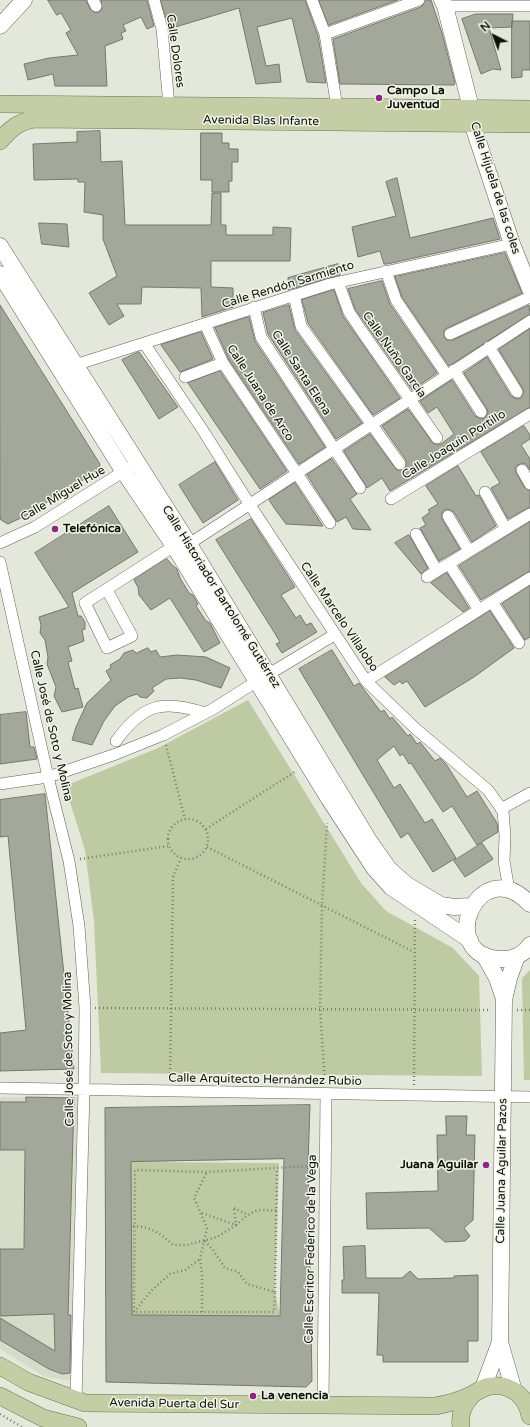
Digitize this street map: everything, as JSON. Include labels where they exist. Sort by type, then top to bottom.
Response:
[{"type":"main road","name":"Avenida Blas Infante","points":[[0,104],[337,107],[471,116],[530,124]]},
{"type":"main road","name":"Avenida Blas Infante","points":[[0,141],[10,128],[21,121],[35,119],[471,116],[530,109]]},
{"type":"main road","name":"Avenida Puerta del Sur","points":[[0,1366],[28,1382],[85,1403],[435,1406],[448,1404],[493,1386],[504,1386],[522,1397]]},
{"type":"main road","points":[[461,1427],[461,1414],[465,1403],[478,1391]]},
{"type":"main road","points":[[0,1396],[42,1418],[78,1427]]},
{"type":"main road","points":[[522,1397],[529,1408],[530,1416]]},
{"type":"street","points":[[0,26],[24,0]]},
{"type":"street","name":"Calle Dolores","points":[[154,0],[162,29],[169,105]]},
{"type":"street","points":[[312,0],[325,34],[337,107]]},
{"type":"street","points":[[325,34],[419,0]]},
{"type":"street","points":[[444,3],[530,6]]},
{"type":"street","name":"Calle Hijuela de las coles","points":[[444,3],[471,116],[512,244],[530,289]]},
{"type":"street","name":"Calle Rendón Sarmiento","points":[[75,365],[254,307],[338,282],[512,244]]},
{"type":"street","name":"Calle Historiador Bartolomé Gutiérrez","points":[[0,246],[75,365],[130,467]]},
{"type":"street","points":[[386,271],[396,300],[480,412]]},
{"type":"street","name":"Calle Historiador Bartolomé Gutiérrez","points":[[0,274],[181,545],[263,677],[389,869],[407,885],[441,905],[454,907],[471,906]]},
{"type":"street","name":"Calle Nuño García","points":[[338,282],[349,312],[437,438]]},
{"type":"street","points":[[294,295],[301,326],[400,464]]},
{"type":"street","points":[[450,334],[530,297]]},
{"type":"street","name":"Calle Santa Elena","points":[[254,307],[261,337],[360,488]]},
{"type":"street","points":[[107,590],[132,636],[107,648],[85,603],[250,505],[450,372],[530,321]]},
{"type":"street","name":"Calle Juana de Arco","points":[[205,324],[223,363],[330,523]]},
{"type":"street","name":"Calle Marcelo Villalobo","points":[[144,343],[202,429],[334,635],[366,681],[416,728],[488,790],[501,809],[505,836],[504,861],[508,890]]},
{"type":"street","points":[[489,348],[517,392]]},
{"type":"street","points":[[185,377],[223,363]]},
{"type":"street","name":"Calle Joaquín Portillo","points":[[391,499],[530,414]]},
{"type":"street","name":"Calle Miguel Hue","points":[[0,543],[35,527],[130,467]]},
{"type":"street","points":[[522,470],[530,484]]},
{"type":"street","points":[[484,492],[506,529]]},
{"type":"street","points":[[427,577],[530,514]]},
{"type":"street","points":[[448,516],[469,551]]},
{"type":"street","points":[[416,534],[437,571]]},
{"type":"street","name":"Calle José de Soto y Molina","points":[[0,562],[48,777],[69,861],[79,926],[85,1008],[76,1400]]},
{"type":"street","points":[[449,564],[479,610]]},
{"type":"street","points":[[366,681],[530,578]]},
{"type":"street","points":[[492,602],[519,643]]},
{"type":"street","points":[[0,784],[48,777],[116,754],[163,735],[205,713],[334,635]]},
{"type":"street","name":"Calle Historiador Bartolomé Gutiérrez","points":[[263,677],[307,764],[374,868],[391,887],[470,940],[476,949],[484,955]]},
{"type":"street","points":[[116,741],[126,727],[139,714],[152,709],[166,706],[182,706],[205,713]]},
{"type":"street","points":[[501,809],[530,793]]},
{"type":"street","points":[[470,940],[467,929],[467,917],[471,906],[478,898],[487,892],[498,889],[508,890],[522,895],[530,904]]},
{"type":"street","points":[[484,955],[495,959],[506,959],[517,956],[530,945]]},
{"type":"street","name":"Calle Juana Aguilar Pazos","points":[[484,955],[497,978],[504,1005]]},
{"type":"street","name":"Calle Juana Aguilar Pazos","points":[[517,956],[509,978],[504,1005],[500,1342],[522,1397]]},
{"type":"street","name":"Calle Arquitecto Hernández Rubio","points":[[0,1088],[504,1098],[530,1097]]},
{"type":"street","name":"Calle Escritor Federico de la Vega","points":[[323,1405],[326,1094]]},
{"type":"street","name":"Calle Juana Aguilar Pazos","points":[[478,1391],[500,1342]]},
{"type":"path","points":[[163,735],[185,819]]},
{"type":"path","points":[[206,829],[307,764]]},
{"type":"path","points":[[185,819],[194,820],[201,823],[206,829],[209,838],[207,847],[200,855],[191,859],[181,858],[174,853],[169,846],[169,834],[175,824],[185,819]]},
{"type":"path","points":[[326,1094],[320,1009],[322,906],[327,822]]},
{"type":"path","points":[[69,861],[169,846]]},
{"type":"path","points":[[207,847],[414,952]]},
{"type":"path","points":[[170,1091],[173,877],[181,858]]},
{"type":"path","points":[[414,1096],[415,904]]},
{"type":"path","points":[[85,1008],[414,1010],[504,1005],[530,1010]]},
{"type":"path","points":[[134,1312],[134,1170],[207,1172],[309,1166]]},
{"type":"path","points":[[134,1312],[274,1312],[278,1210],[277,1168]]},
{"type":"path","points":[[202,1312],[202,1274],[200,1259],[207,1228],[194,1198],[207,1172]]},
{"type":"path","points":[[236,1225],[234,1208],[248,1215]]},
{"type":"path","points":[[133,1226],[147,1227],[174,1245],[187,1245],[217,1237],[236,1225],[248,1215],[259,1210],[271,1212],[278,1210]]},
{"type":"path","points":[[201,1213],[236,1225]]},
{"type":"path","points":[[204,1241],[213,1250],[224,1268],[238,1272],[247,1284],[275,1292]]},
{"type":"path","points":[[134,1312],[151,1291],[170,1274],[185,1270],[200,1259]]},
{"type":"path","points":[[0,1414],[22,1427]]},
{"type":"shaded area","points":[[0,1097],[78,1097],[70,1381],[43,1376],[0,1349]]},
{"type":"green space","points":[[248,700],[361,883],[386,911],[453,948],[479,976],[482,1076],[101,1073],[94,921],[85,850],[65,786],[158,748]]},
{"type":"green space","points":[[530,970],[530,1080],[524,1080],[522,978]]},
{"type":"green space","points":[[131,1162],[279,1163],[275,1292],[280,1316],[132,1315]]},
{"type":"building","points":[[48,0],[86,0],[90,9],[96,13],[102,10],[101,0],[147,0],[154,26],[147,29],[141,17],[123,25],[126,31],[121,33],[123,39],[105,46],[107,86],[55,86],[53,74],[28,80],[24,64],[49,58],[78,55],[66,33],[71,30],[61,13],[57,15]]},
{"type":"building","points":[[161,0],[305,0],[318,36],[326,83],[307,82],[292,18],[257,27],[266,66],[279,64],[281,82],[256,84],[239,8],[172,28],[170,19],[167,20]]},
{"type":"building","points":[[319,0],[398,0],[329,25]]},
{"type":"building","points":[[426,0],[431,0],[442,33],[455,83],[454,85],[340,84],[333,39],[421,7]]},
{"type":"building","points":[[476,14],[513,14],[512,27],[489,28],[501,70],[493,69],[481,74],[462,19]]},
{"type":"building","points":[[512,21],[530,21],[530,70],[522,70],[522,77],[512,78]]},
{"type":"building","points":[[100,131],[101,162],[122,161],[125,225],[211,225],[212,193],[221,193],[221,225],[226,225],[226,235],[273,235],[273,227],[291,228],[290,261],[211,261],[211,287],[233,288],[233,307],[202,317],[201,288],[142,287],[141,304],[117,304],[124,316],[109,325],[89,293],[117,276],[103,239],[103,215],[84,212],[85,182],[78,182],[78,179],[34,180],[33,144],[77,142],[77,132]]},
{"type":"building","points":[[201,133],[222,133],[222,143],[229,143],[229,149],[238,149],[238,162],[232,162],[232,181],[229,181],[229,192],[212,192],[212,180],[201,180]]},
{"type":"building","points":[[397,178],[410,238],[493,218],[500,239],[387,264],[384,264],[380,251],[358,257],[352,227],[396,216],[386,182]]},
{"type":"building","points":[[39,223],[67,224],[69,247],[42,244]]},
{"type":"building","points":[[505,253],[522,293],[447,328],[444,330],[444,337],[446,340],[453,340],[529,305],[530,314],[449,366],[402,297],[395,277]]},
{"type":"building","points":[[338,264],[340,275],[288,290],[288,278]]},
{"type":"building","points":[[382,281],[390,304],[437,373],[412,390],[355,309],[348,289]]},
{"type":"building","points":[[334,290],[343,316],[400,398],[373,415],[308,323],[302,300]]},
{"type":"building","points":[[0,305],[100,464],[99,470],[25,516],[8,524],[1,520],[0,517]]},
{"type":"building","points":[[289,305],[295,330],[362,423],[336,439],[268,334],[263,313]]},
{"type":"building","points":[[249,317],[255,341],[325,447],[299,464],[229,360],[215,328]]},
{"type":"building","points":[[530,329],[530,407],[390,491],[382,478],[367,488],[344,451],[370,434],[395,468],[397,470],[404,470],[406,467],[406,460],[382,426],[408,409],[432,442],[437,445],[441,444],[454,434],[437,407],[428,413],[420,401],[452,380],[475,416],[481,419],[485,418],[488,412],[487,409],[464,373],[487,357],[511,396],[517,399],[521,398],[524,392],[523,389],[499,350]]},
{"type":"building","points":[[201,332],[213,359],[180,372],[161,345]]},
{"type":"building","points":[[139,352],[178,407],[159,419],[122,360]]},
{"type":"building","points":[[220,371],[287,471],[260,489],[188,383]]},
{"type":"building","points":[[524,426],[530,435],[530,439],[521,445],[530,459],[530,470],[526,464],[522,463],[516,466],[515,470],[524,487],[530,491],[530,507],[508,519],[491,488],[500,483],[481,452]]},
{"type":"building","points":[[332,459],[357,494],[350,499],[371,530],[353,529],[346,517],[337,522],[307,475]]},
{"type":"building","points":[[215,462],[238,500],[203,523],[179,485]]},
{"type":"building","points":[[458,466],[476,496],[479,495],[496,526],[472,542],[454,512],[448,509],[444,510],[442,513],[442,519],[460,549],[439,561],[420,528],[426,525],[422,518],[430,512],[428,510],[438,504],[426,486]]},
{"type":"building","points":[[295,483],[323,526],[286,524],[269,500]]},
{"type":"building","points":[[109,506],[138,552],[72,593],[78,616],[81,616],[85,622],[85,629],[82,630],[84,641],[68,647],[72,661],[68,662],[75,689],[78,688],[83,707],[62,712],[54,696],[56,687],[47,664],[48,657],[45,640],[40,633],[41,625],[39,617],[69,607],[35,553]]},
{"type":"building","points":[[251,519],[295,587],[281,595],[296,618],[300,615],[306,625],[311,623],[317,632],[282,653],[276,644],[280,642],[216,540]]},
{"type":"building","points":[[530,522],[530,571],[481,600],[459,566]]},
{"type":"building","points":[[409,535],[428,568],[421,574],[395,543]]},
{"type":"building","points":[[167,559],[177,569],[180,578],[189,593],[193,595],[198,604],[196,606],[206,621],[210,623],[220,643],[204,652],[170,598],[151,610],[139,595],[138,587],[134,580]]},
{"type":"building","points":[[447,573],[469,608],[463,612],[431,583]]},
{"type":"building","points":[[530,586],[530,637],[525,640],[502,604]]},
{"type":"building","points":[[490,611],[514,648],[474,677],[425,707],[407,681],[402,684],[400,681],[394,685],[385,677]]},
{"type":"building","points":[[148,648],[151,652],[156,650],[160,657],[177,655],[206,657],[230,668],[221,688],[196,680],[180,678],[166,679],[152,688],[154,691],[147,698],[140,697],[137,694],[128,697],[115,706],[104,721],[92,745],[72,740],[87,703],[111,680],[106,671],[111,668],[110,665],[120,659],[124,653],[133,650],[136,653]]},
{"type":"building","points":[[332,650],[354,686],[359,683],[381,712],[384,710],[390,719],[392,717],[408,736],[410,734],[417,744],[420,742],[435,761],[440,758],[446,764],[467,797],[477,791],[497,823],[498,832],[477,845],[452,806],[443,812],[411,763],[409,764],[403,754],[400,756],[394,746],[377,760],[394,788],[400,784],[425,823],[432,819],[456,858],[433,872],[408,833],[401,838],[299,669]]},
{"type":"building","points":[[26,712],[30,747],[34,747],[37,759],[0,764],[0,715]]},
{"type":"building","points":[[45,794],[74,1069],[0,1071],[0,1033],[26,1030],[8,836],[0,837],[0,800]]},
{"type":"building","points":[[482,843],[493,859],[465,877],[454,861]]},
{"type":"building","points":[[26,1097],[74,1098],[68,1315],[71,1315],[70,1373],[62,1374],[49,1369],[0,1340],[0,1318],[55,1351],[54,1314],[0,1316],[0,1249],[24,1249],[25,1150],[0,1150],[0,1102],[26,1102]]},
{"type":"building","points":[[310,1105],[308,1166],[312,1381],[306,1387],[106,1382],[105,1108]],"holes":[[[284,1159],[280,1316],[132,1315],[131,1162]]]},
{"type":"building","points":[[446,1116],[467,1116],[466,1135],[475,1135],[473,1220],[464,1228],[470,1236],[465,1241],[445,1242],[429,1228],[367,1229],[366,1193],[438,1191],[437,1135],[446,1135]]},
{"type":"building","points":[[365,1246],[366,1278],[402,1278],[410,1271],[418,1279],[454,1278],[454,1276],[478,1275],[478,1341],[468,1341],[468,1362],[383,1362],[383,1355],[377,1355],[379,1293],[342,1293],[342,1280],[344,1280],[343,1247]]},
{"type":"place","name":"Campo La Juventud","points":[[379,98]]},
{"type":"place","name":"Telefónica","points":[[55,529]]},
{"type":"place","name":"Juana Aguilar","points":[[486,1165]]},
{"type":"place","name":"La venencia","points":[[253,1396]]}]
